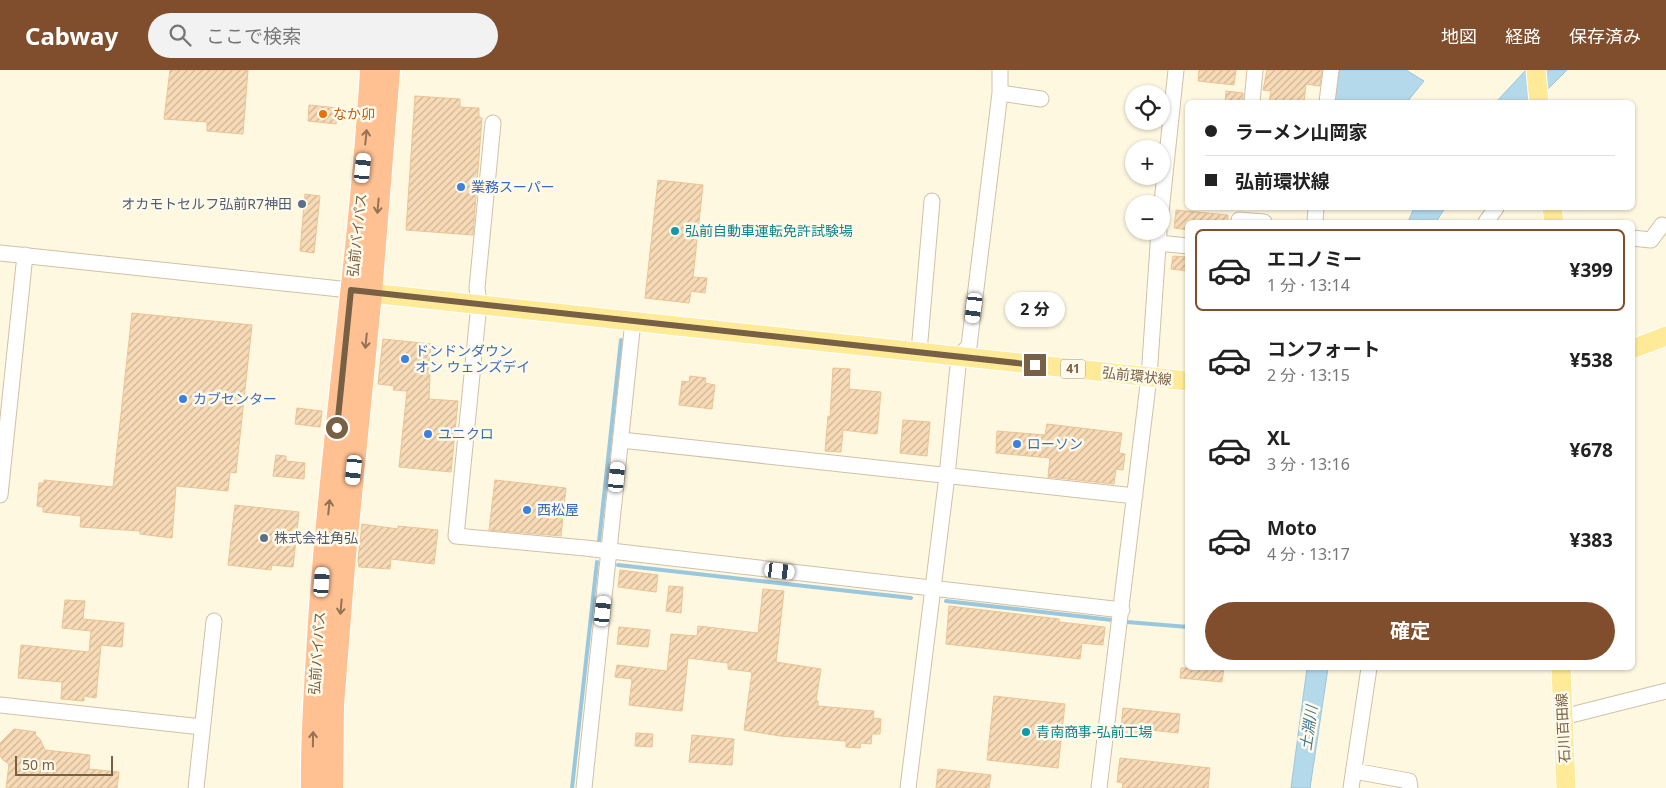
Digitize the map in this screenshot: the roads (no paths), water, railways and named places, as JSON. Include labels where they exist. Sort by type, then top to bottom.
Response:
[{"type":"highway","name":"弘前バイパス","points":[[332,788],[332,705],[344,566],[361,292],[371,70]]},
{"type":"highway","name":"弘前バイパス","points":[[312,788],[314,700],[323,562],[361,292],[389,70]]},
{"type":"main road","points":[[1536,70],[1539,100]]},
{"type":"main road","name":"弘前環状線","points":[[361,292],[1185,381]]},
{"type":"main road","points":[[1635,348],[1666,336]]},
{"type":"main road","name":"石川百田線","points":[[1561,670],[1566,788]]},
{"type":"street","points":[[908,788],[947,476],[959,356],[969,346],[1000,93],[1000,70]]},
{"type":"street","points":[[1163,195],[1176,70]]},
{"type":"street","points":[[1252,100],[1255,70]]},
{"type":"street","points":[[1328,100],[1331,70]]},
{"type":"street","points":[[1000,93],[1042,99]]},
{"type":"street","points":[[493,123],[477,288],[479,304],[456,536],[1122,610]]},
{"type":"street","points":[[919,352],[932,202]]},
{"type":"street","points":[[1239,217],[1254,220]]},
{"type":"street","points":[[1635,238],[1651,240],[1662,225]]},
{"type":"street","points":[[1099,788],[1149,377],[1159,240]]},
{"type":"street","points":[[1169,240],[1185,245]]},
{"type":"street","points":[[0,252],[361,292]]},
{"type":"street","points":[[0,495],[25,255]]},
{"type":"street","points":[[584,788],[634,321]]},
{"type":"street","points":[[621,440],[1135,496]]},
{"type":"street","points":[[196,788],[214,621]]},
{"type":"street","points":[[1351,788],[1369,670]]},
{"type":"street","points":[[1563,717],[1666,691]]},
{"type":"street","points":[[0,705],[202,727]]},
{"type":"street","points":[[1354,771],[1409,781],[1410,788]]},
{"type":"water","points":[[1339,70],[1406,70],[1424,81],[1409,100],[1335,100]]},
{"type":"water","points":[[1526,70],[1567,70],[1537,100],[1498,100]]},
{"type":"water","points":[[1413,210],[1444,210],[1437,220],[1409,220]]},
{"type":"water","name":"土淵川","points":[[1307,670],[1328,670],[1310,788],[1291,788]]},
{"type":"waterway","points":[[599,542],[621,340]]},
{"type":"waterway","points":[[572,788],[597,562]]},
{"type":"waterway","points":[[618,565],[911,598]]},
{"type":"waterway","points":[[946,601],[1112,620]]},
{"type":"waterway","points":[[1127,622],[1185,627]]},
{"type":"place","name":"なか卯","points":[[323,114]]},
{"type":"place","name":"業務スーパー","points":[[461,187]]},
{"type":"place","name":"オカモトセルフ弘前R7神田","points":[[302,204]]},
{"type":"place","name":"弘前自動車運転免許試験場","points":[[675,231]]},
{"type":"place","name":"ドンドンダウン オン ウェンズデイ","points":[[405,359]]},
{"type":"place","name":"カブセンター","points":[[183,399]]},
{"type":"place","name":"ユニクロ","points":[[428,434]]},
{"type":"place","name":"ローソン","points":[[1017,444]]},
{"type":"place","name":"西松屋","points":[[527,510]]},
{"type":"place","name":"株式会社角弘","points":[[264,538]]},
{"type":"place","name":"青南商事-弘前工場","points":[[1026,732]]}]
